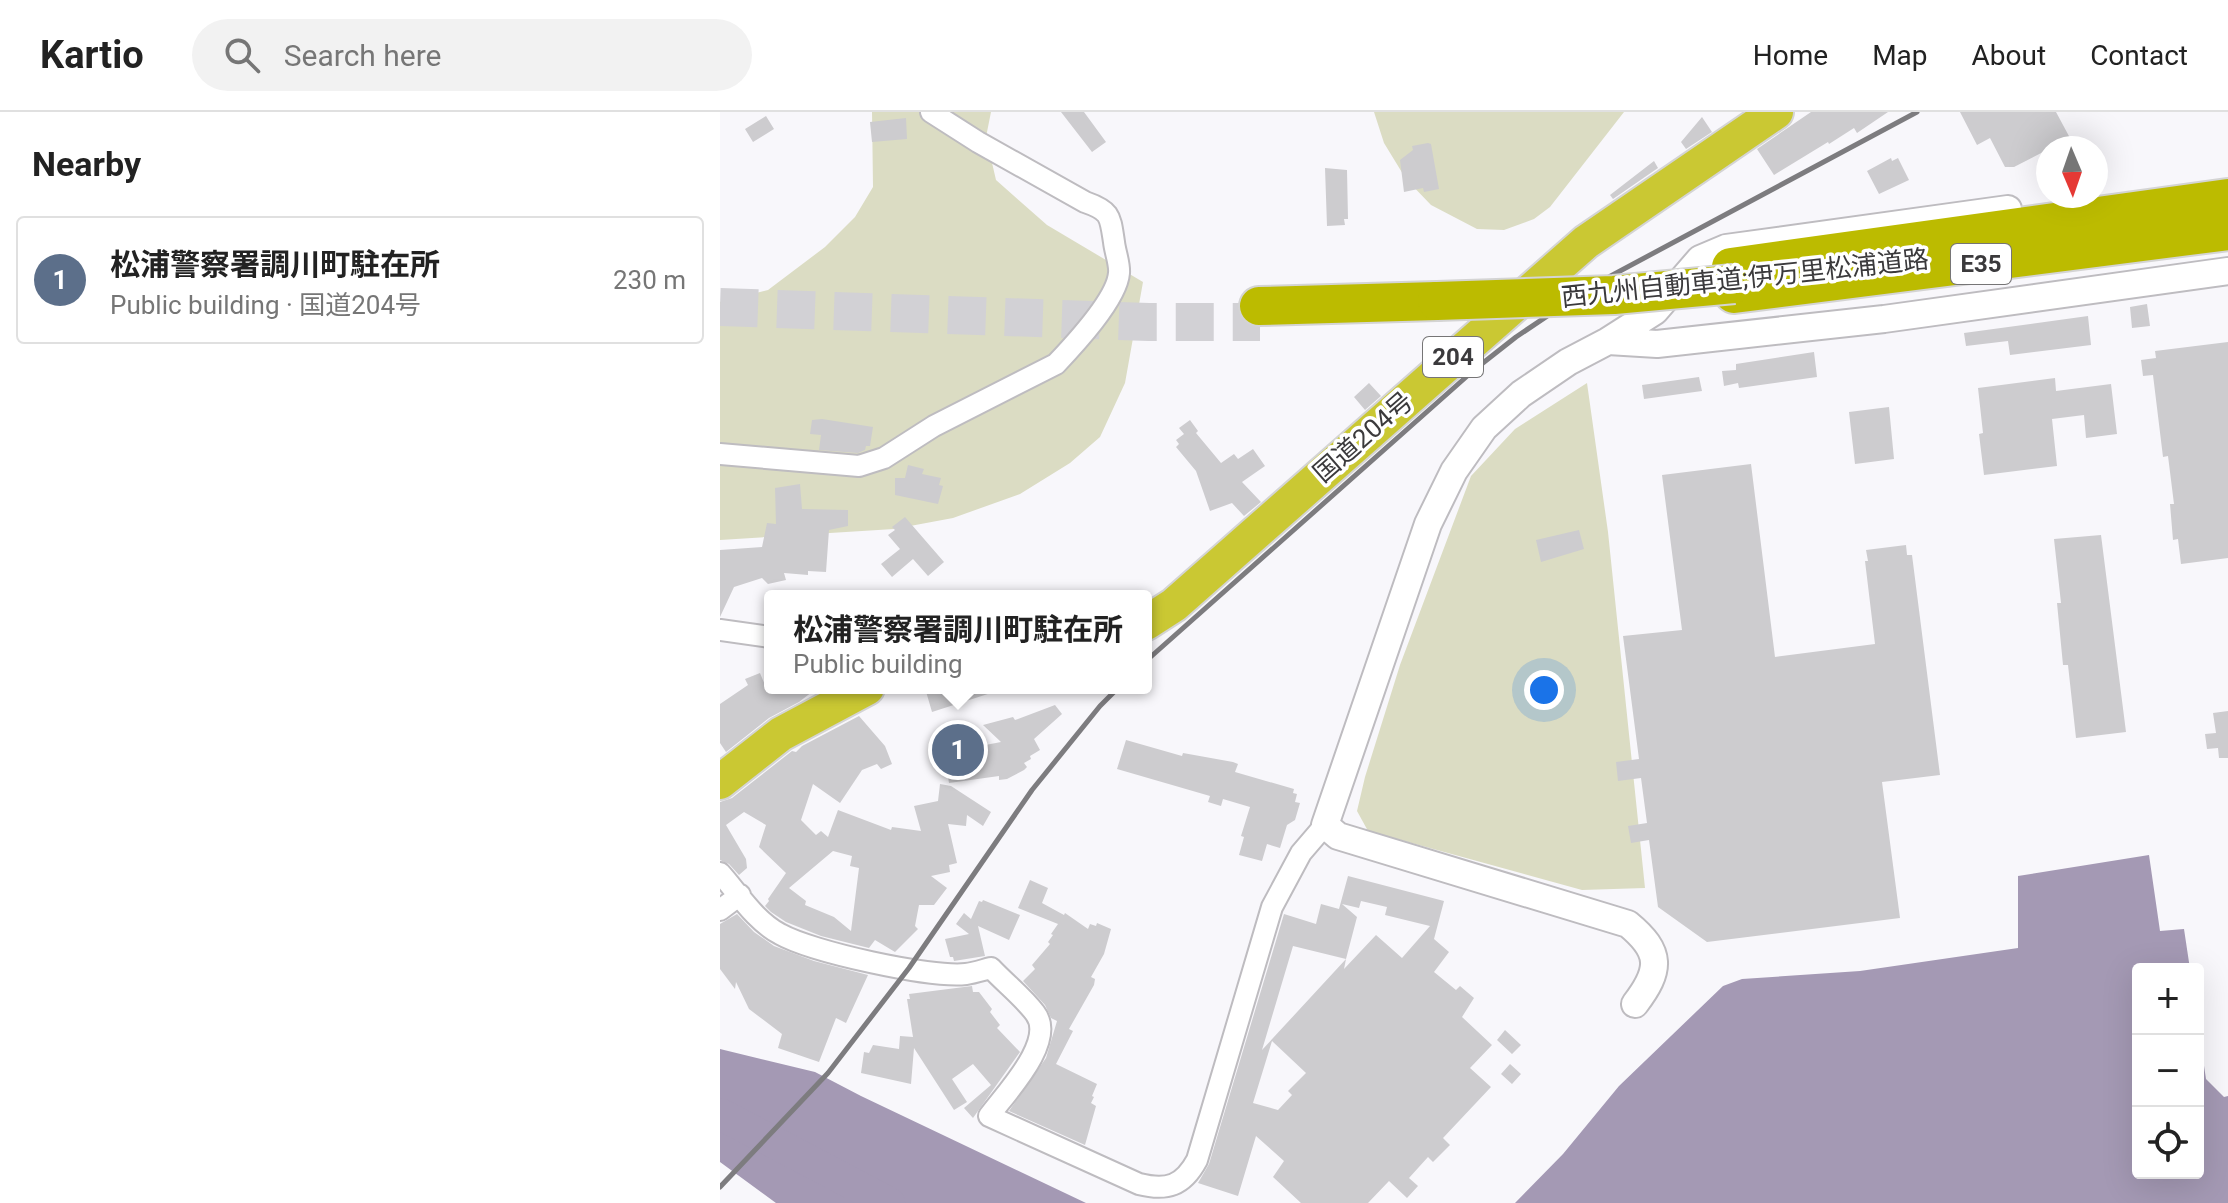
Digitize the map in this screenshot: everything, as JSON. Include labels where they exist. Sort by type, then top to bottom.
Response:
[{"type":"highway","name":"国道204号","points":[[1152,619],[1174,605],[1586,242],[1776,112]]},
{"type":"highway","points":[[1733,282],[2228,198]]},
{"type":"highway","name":"西九州自動車道;伊万里松浦道路","points":[[1733,282],[2228,219]]},
{"type":"highway","name":"西九州自動車道;伊万里松浦道路","points":[[1733,282],[2228,231]]},
{"type":"highway","points":[[1259,314],[1437,309],[1607,287],[1733,282],[1870,291],[2009,278],[2228,250]]},
{"type":"highway","points":[[720,782],[781,734],[843,694]]},
{"type":"street","points":[[720,454],[859,466],[884,458],[934,426],[1056,364],[1072,348],[1113,292],[1119,272],[1111,219],[1104,209],[1085,202],[931,112]]},
{"type":"street","points":[[720,873],[764,924],[781,935],[821,949],[943,974],[966,974],[991,968],[1038,1016],[1041,1035],[1034,1057],[989,1116],[1139,1184],[1153,1188],[1172,1186],[1188,1177],[1197,1160],[1272,907],[1301,853],[1325,825],[1428,524],[1454,471],[1484,428],[1521,394],[1568,362],[1655,311],[1700,259],[1726,248],[2228,180]]},
{"type":"street","points":[[1608,341],[1657,344],[1869,321],[2228,271]]},
{"type":"street","points":[[720,630],[764,636]]},
{"type":"street","points":[[1325,825],[1338,836],[1628,924],[1645,938],[1655,956],[1650,984],[1635,1004]]},
{"type":"street","points":[[720,910],[740,895]]},
{"type":"green space","points":[[872,112],[991,112],[986,137],[996,180],[1047,225],[1143,282],[1125,383],[1100,437],[1070,463],[1020,494],[953,518],[894,529],[720,540],[720,302],[768,290],[825,247],[855,217],[873,187]]},
{"type":"green space","points":[[1374,112],[1624,112],[1550,207],[1534,219],[1504,230],[1477,229],[1431,205],[1406,179],[1384,143]]},
{"type":"green space","points":[[1587,383],[1608,532],[1645,888],[1582,890],[1368,831],[1357,811],[1400,665],[1471,476],[1515,429]]},
{"type":"shaded area","points":[[2149,855],[2160,931],[2184,929],[2189,963],[2132,963],[2132,1179],[2204,1179],[2204,1066],[2206,1079],[2224,1097],[2228,1096],[2228,1203],[1515,1203],[1563,1154],[1619,1086],[1723,986],[1742,979],[1860,971],[2018,948],[2018,876]]},
{"type":"shaded area","points":[[720,1049],[815,1072],[1086,1203],[776,1203],[720,1162]]},
{"type":"building","points":[[1061,112],[1084,112],[1106,142],[1092,152]]},
{"type":"building","points":[[1811,112],[1888,112],[1857,133],[1854,128],[1774,175],[1757,149]]},
{"type":"building","points":[[1960,112],[2056,112],[2069,136],[2036,136],[2036,156],[2014,167],[2005,167],[1990,138],[1977,145]]},
{"type":"building","points":[[766,116],[774,129],[753,142],[745,129]]},
{"type":"building","points":[[1702,117],[1712,132],[1686,149],[1681,142]]},
{"type":"building","points":[[906,118],[907,139],[872,142],[870,122]]},
{"type":"building","points":[[1431,144],[1439,189],[1404,192],[1400,160],[1413,150],[1412,146]]},
{"type":"building","points":[[1891,158],[1892,161],[1898,158],[1909,180],[1879,194],[1867,171]]},
{"type":"building","points":[[1654,161],[1658,168],[1613,199],[1610,195]]},
{"type":"building","points":[[1325,168],[1347,170],[1348,219],[1344,219],[1345,225],[1327,226]]},
{"type":"building","points":[[2147,304],[2150,326],[2132,328],[2130,307]]},
{"type":"building","points":[[2088,316],[2091,345],[2010,355],[2008,341],[1966,346],[1964,333]]},
{"type":"building","points":[[2228,342],[2228,558],[2181,564],[2178,539],[2173,540],[2170,504],[2174,504],[2168,456],[2163,457],[2153,375],[2143,376],[2141,360],[2156,358],[2155,351]]},
{"type":"building","points":[[1814,352],[1817,377],[1739,388],[1738,383],[1724,386],[1722,371],[1736,370],[1736,364]]},
{"type":"building","points":[[1699,377],[1702,391],[1644,399],[1642,385]]},
{"type":"building","points":[[2055,378],[2056,391],[2111,384],[2117,434],[2086,438],[2084,415],[2052,419],[2057,466],[1984,475],[1978,388]]},
{"type":"building","points":[[1369,383],[1381,396],[1365,410],[1354,397]]},
{"type":"building","points":[[1889,407],[1894,459],[1855,464],[1849,412]]},
{"type":"building","points":[[812,420],[873,427],[870,446],[858,453],[819,450],[821,435],[810,434]]},
{"type":"building","points":[[1190,420],[1198,431],[1196,433],[1221,463],[1234,454],[1238,459],[1253,449],[1265,466],[1242,482],[1261,502],[1244,516],[1232,503],[1210,511],[1196,471],[1176,447],[1179,444],[1176,440],[1184,434],[1179,428]]},
{"type":"building","points":[[1751,464],[1775,657],[1875,644],[1866,550],[1906,545],[1907,555],[1912,555],[1940,775],[1882,782],[1900,918],[1707,942],[1658,907],[1649,840],[1631,843],[1628,826],[1647,823],[1641,778],[1618,781],[1616,762],[1639,759],[1623,636],[1682,630],[1662,475]]},
{"type":"building","points":[[908,465],[924,469],[922,474],[941,478],[939,485],[943,486],[938,504],[895,495],[895,478],[905,478]]},
{"type":"building","points":[[800,484],[802,509],[848,510],[848,526],[829,530],[826,572],[808,571],[808,575],[784,573],[786,580],[768,584],[762,578],[734,587],[720,617],[720,550],[762,547],[767,523],[776,524],[775,488]]},
{"type":"building","points":[[905,517],[944,562],[928,576],[913,559],[892,577],[881,564],[900,549],[888,535],[895,530],[892,527]]},
{"type":"building","points":[[1579,530],[1584,549],[1541,562],[1536,540]]},
{"type":"building","points":[[2101,535],[2126,732],[2076,738],[2068,665],[2063,665],[2057,603],[2061,603],[2054,539]]},
{"type":"building","points":[[760,673],[764,694],[809,694],[769,718],[726,752],[720,743],[720,704],[748,685],[745,679]]},
{"type":"building","points":[[927,694],[988,694],[932,712]]},
{"type":"building","points":[[1055,705],[1062,714],[1034,739],[1040,750],[1024,763],[1027,767],[1024,770],[1007,779],[999,780],[999,776],[949,783],[945,758],[971,754],[970,748],[1001,742],[983,725],[1013,717],[1015,720]]},
{"type":"building","points":[[2228,711],[2228,758],[2219,758],[2218,748],[2207,749],[2205,734],[2216,733],[2213,713]]},
{"type":"building","points":[[859,716],[885,746],[892,764],[881,769],[877,764],[862,770],[840,803],[813,784],[801,820],[816,835],[821,831],[828,837],[838,810],[891,830],[892,827],[921,831],[914,806],[938,801],[940,784],[951,786],[991,812],[983,826],[967,815],[966,826],[948,824],[957,863],[949,865],[950,872],[931,876],[947,888],[934,905],[919,905],[915,926],[918,929],[895,952],[875,940],[869,948],[821,936],[786,922],[771,912],[765,906],[786,873],[759,847],[766,825],[744,812],[726,825],[746,859],[747,868],[739,875],[729,864],[720,860],[720,802],[732,798],[802,746]],"holes":[[[833,851],[852,856],[850,866],[859,868],[851,931],[834,917],[805,905],[806,901],[789,888]]]},
{"type":"building","points":[[1126,740],[1182,756],[1183,753],[1233,762],[1238,764],[1235,772],[1294,789],[1293,793],[1297,794],[1295,802],[1300,803],[1295,820],[1287,825],[1280,848],[1267,844],[1262,861],[1239,855],[1250,807],[1223,799],[1221,806],[1208,802],[1210,796],[1117,769]]},
{"type":"building","points":[[1348,876],[1444,901],[1434,939],[1449,952],[1434,972],[1456,990],[1460,986],[1474,998],[1462,1017],[1492,1045],[1470,1068],[1491,1087],[1443,1138],[1450,1145],[1433,1162],[1428,1157],[1409,1178],[1418,1186],[1407,1198],[1389,1181],[1368,1203],[1301,1203],[1273,1177],[1284,1161],[1256,1136],[1238,1196],[1198,1183],[1209,1164],[1284,914],[1316,924],[1321,904],[1339,909]],"holes":[[[1361,901],[1387,907],[1385,915],[1430,926],[1402,958],[1376,935],[1344,969],[1357,917],[1342,904],[1359,908]],[[1293,946],[1346,959],[1262,1050]],[[1272,1041],[1306,1073],[1288,1091],[1292,1095],[1278,1110],[1253,1103]]]},
{"type":"building","points":[[1030,880],[1048,888],[1042,903],[1065,913],[1088,929],[1090,924],[1096,926],[1097,923],[1111,929],[1104,954],[1091,977],[1095,979],[1094,985],[1069,1029],[1073,1031],[1056,1064],[1097,1084],[1091,1103],[1096,1106],[1085,1145],[1009,1111],[1046,1058],[1057,1021],[1051,1018],[1045,1005],[1023,981],[1035,969],[1032,965],[1050,944],[1051,934],[1058,924],[1018,908]]},
{"type":"building","points":[[979,901],[1020,915],[1009,940],[978,926],[985,956],[954,961],[945,939],[969,934],[956,924],[964,913],[971,919]]},
{"type":"building","points":[[737,914],[754,932],[774,946],[814,961],[868,975],[846,1023],[836,1018],[819,1062],[778,1048],[782,1034],[749,1009],[736,982],[735,989],[720,969],[720,924]]},
{"type":"building","points":[[972,986],[973,992],[979,992],[992,1009],[990,1012],[1000,1025],[997,1028],[1020,1052],[973,1118],[964,1108],[991,1085],[973,1064],[952,1079],[967,1102],[954,1110],[914,1048],[911,1084],[861,1073],[864,1052],[869,1053],[873,1045],[899,1049],[900,1036],[913,1037],[907,999],[910,999],[909,994]]},
{"type":"building","points":[[1505,1030],[1521,1045],[1512,1054],[1497,1040]]},
{"type":"building","points":[[1510,1064],[1521,1074],[1512,1084],[1501,1074]]},
{"type":"waterway","points":[[720,1114],[889,1203]]},
{"type":"tunnel","points":[[720,307],[1149,322],[1260,322]]},
{"type":"railway","points":[[1152,656],[1474,370],[1516,337],[1592,286],[1917,112]]},
{"type":"railway","points":[[720,1187],[828,1073],[909,968],[1032,790],[1112,694]]},
{"type":"place","name":"松浦警察署調川町駐在所","points":[[958,750]]}]
